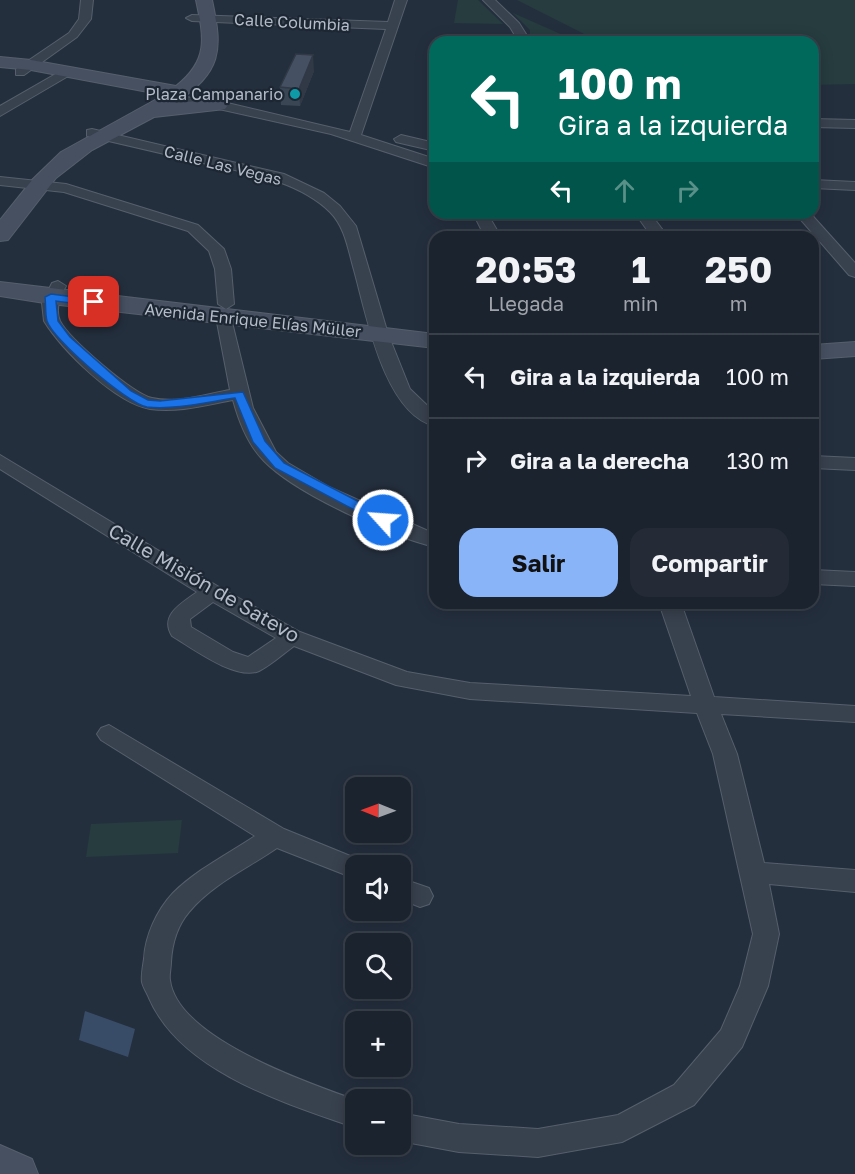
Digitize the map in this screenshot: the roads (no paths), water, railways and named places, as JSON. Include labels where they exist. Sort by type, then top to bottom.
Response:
[{"type":"main road","points":[[169,94],[211,48],[198,9]]},
{"type":"main road","points":[[0,62],[219,105]]},
{"type":"main road","points":[[0,69],[26,68]]},
{"type":"main road","points":[[127,87],[158,83],[169,94]]},
{"type":"main road","points":[[0,210],[31,183],[97,134],[169,94],[203,87],[219,105]]},
{"type":"main road","points":[[0,235],[31,183]]},
{"type":"main road","name":"Avenida Enrique Elías Müller","points":[[0,279],[54,292]]},
{"type":"main road","name":"Avenida Enrique Elías Müller","points":[[0,289],[54,292],[379,327],[429,328]]},
{"type":"main road","name":"Avenida Enrique Elías Müller","points":[[379,327],[429,340]]},
{"type":"main road","points":[[819,352],[855,349]]},
{"type":"main road","points":[[819,365],[855,363]]},
{"type":"main road","points":[[0,1166],[16,1174]]},
{"type":"street","points":[[26,68],[74,35],[85,19],[87,0]]},
{"type":"street","points":[[355,134],[401,0]]},
{"type":"street","points":[[476,0],[492,7],[516,25],[522,36]]},
{"type":"street","points":[[492,7],[509,36]]},
{"type":"street","name":"Calle Columbia","points":[[198,9],[393,26]]},
{"type":"street","points":[[0,112],[61,75]]},
{"type":"street","points":[[219,105],[335,131],[428,147]]},
{"type":"street","points":[[819,116],[855,116]]},
{"type":"street","points":[[819,123],[855,124]]},
{"type":"street","name":"Calle Las Vegas","points":[[97,134],[279,177],[319,196],[335,209],[348,226],[379,327],[402,390],[418,409],[429,417]]},
{"type":"street","points":[[355,134],[429,162]]},
{"type":"street","points":[[402,152],[428,147]]},
{"type":"street","points":[[0,180],[66,188],[193,228],[216,249],[223,269],[225,311],[239,394],[260,442],[279,466],[297,477],[405,531],[429,539]]},
{"type":"street","points":[[819,184],[855,186]]},
{"type":"street","points":[[807,219],[818,231]]},
{"type":"street","points":[[819,232],[855,272]]},
{"type":"street","points":[[54,292],[52,322],[66,339],[135,399],[160,404],[239,394]]},
{"type":"street","name":"Calle Misión de Satevo","points":[[0,461],[212,592],[292,637],[356,663],[436,687],[706,707],[855,714]]},
{"type":"street","points":[[819,462],[855,464]]},
{"type":"street","points":[[819,577],[855,579]]},
{"type":"street","points":[[212,592],[181,615],[180,631],[246,665],[252,664],[292,637]]},
{"type":"street","points":[[411,1129],[459,1138],[538,1143],[622,1128],[684,1095],[732,1038],[753,986],[766,934],[754,872],[725,754],[672,609]]},
{"type":"street","points":[[109,734],[275,836],[345,865]]},
{"type":"street","points":[[275,836],[185,898],[172,915],[155,957],[156,990],[175,1022],[224,1058],[292,1090],[345,1110]]},
{"type":"street","points":[[754,872],[855,881]]},
{"type":"water","points":[[85,1011],[135,1029],[128,1057],[79,1040]]},
{"type":"place","name":"Plaza Campanario","points":[[295,94]]}]
